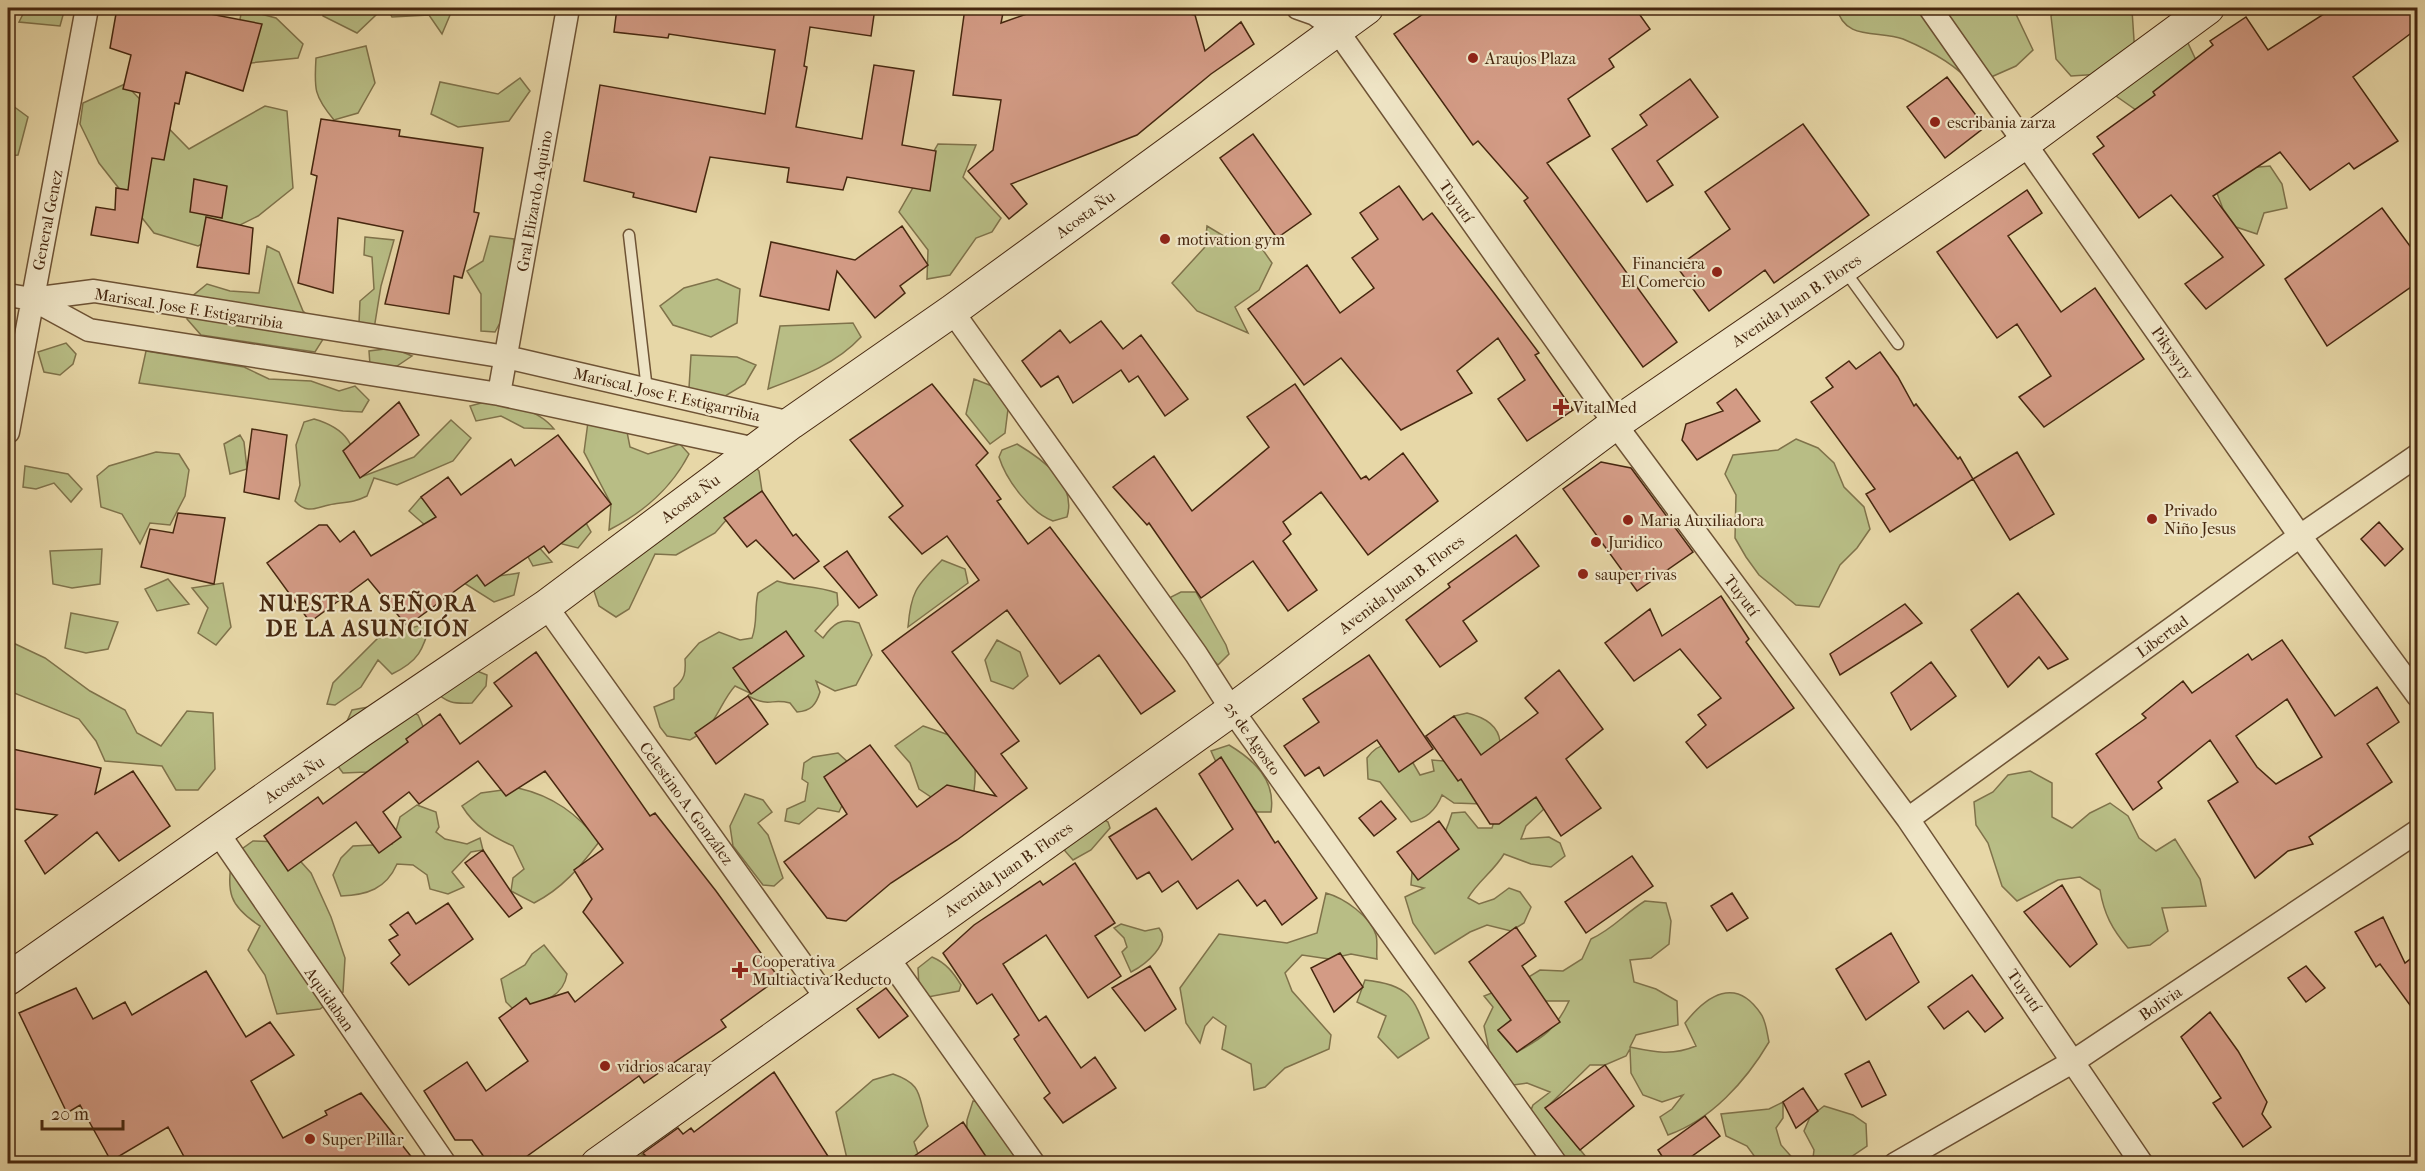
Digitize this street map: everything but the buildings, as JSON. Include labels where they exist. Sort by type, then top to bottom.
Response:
[{"type":"street","name":"General Genez","points":[[8,432],[87,8]]},
{"type":"street","name":"Gral Elizardo Aquino","points":[[500,394],[568,8]]},
{"type":"street","points":[[1298,8],[1315,14],[1336,29]]},
{"type":"street","name":"Acosta Ñu","points":[[8,979],[361,731],[546,606],[790,423],[952,311],[1367,8]]},
{"type":"street","name":"Pikysyry","points":[[1930,8],[2300,536],[2418,696]]},
{"type":"street","name":"Avenida Juan B. Flores","points":[[597,1164],[886,955],[1232,710],[1615,424],[2026,142],[2208,8]]},
{"type":"street","name":"Tuyutí","points":[[1336,29],[1615,424],[1908,819],[2142,1164]]},
{"type":"street","name":"Mariscal. Jose F. Estigarribia","points":[[32,299],[94,291],[506,357],[790,423]]},
{"type":"street","points":[[8,295],[32,299]]},
{"type":"street","name":"Mariscal. Jose F. Estigarribia","points":[[32,299],[89,330],[500,394],[756,448]]},
{"type":"street","name":"25 de Agosto","points":[[952,311],[1196,654],[1232,710],[1556,1164]]},
{"type":"street","name":"Libertad","points":[[1908,819],[2300,536],[2418,455]]},
{"type":"street","name":"Celestino A. González","points":[[546,606],[827,999]]},
{"type":"street","name":"Bolivia","points":[[1895,1164],[2074,1061],[2418,831]]},
{"type":"street","name":"Aquidaban","points":[[218,833],[445,1164]]},
{"type":"street","points":[[886,955],[1034,1164]]},
{"type":"lane","points":[[629,235],[647,390]]},
{"type":"lane","points":[[1843,268],[1898,344]]},
{"type":"green space","points":[[26,8],[65,8],[60,26],[19,22]]},
{"type":"green space","points":[[322,8],[361,8],[377,14],[357,33],[323,16]]},
{"type":"green space","points":[[387,8],[453,8],[442,34],[429,15],[392,17]]},
{"type":"green space","points":[[1837,8],[2013,8],[2033,50],[2016,66],[1973,85],[1950,64],[1913,43],[1894,36],[1864,32],[1847,26]]},
{"type":"green space","points":[[2057,8],[2135,8],[2132,10],[2135,55],[2186,39],[2247,168],[2270,166],[2282,184],[2287,208],[2264,213],[2257,234],[2236,227],[2223,209],[2215,188],[2153,122],[2116,96],[2124,75],[2117,73],[2071,76],[2056,59],[2051,16]]},
{"type":"green space","points":[[242,9],[276,18],[303,44],[298,58],[231,65]]},
{"type":"green space","points":[[366,46],[375,83],[358,113],[334,120],[322,105],[317,92],[316,58]]},
{"type":"green space","points":[[520,78],[530,91],[509,121],[458,127],[431,114],[440,82],[498,94]]},
{"type":"green space","points":[[125,84],[189,149],[265,106],[287,111],[293,188],[258,216],[198,246],[154,233],[99,163],[80,124],[83,103]]},
{"type":"green space","points":[[9,103],[28,117],[18,155],[8,156]]},
{"type":"green space","points":[[938,144],[976,145],[963,177],[1001,218],[992,232],[976,238],[950,275],[927,279],[928,250],[899,212]]},
{"type":"green space","points":[[1207,226],[1232,241],[1258,243],[1272,263],[1259,290],[1235,307],[1248,333],[1197,311],[1172,283],[1205,247]]},
{"type":"green space","points":[[490,236],[514,239],[508,308],[495,332],[481,331],[481,294],[467,271],[483,261]]},
{"type":"green space","points":[[365,237],[394,240],[381,286],[374,329],[359,323],[360,301],[374,289],[372,257],[364,255]]},
{"type":"green space","points":[[267,246],[279,252],[303,311],[327,333],[315,352],[201,335],[187,319],[190,298],[207,284],[230,291],[259,293]]},
{"type":"green space","points":[[717,279],[740,289],[737,323],[711,337],[673,325],[660,306],[684,288]]},
{"type":"green space","points":[[853,323],[861,337],[841,355],[806,374],[768,389],[780,326]]},
{"type":"green space","points":[[66,343],[76,354],[73,364],[60,375],[44,372],[38,352]]},
{"type":"green space","points":[[393,348],[412,356],[397,366],[370,365],[369,351]]},
{"type":"green space","points":[[146,351],[244,367],[269,379],[311,381],[339,391],[355,386],[369,400],[362,412],[343,411],[139,383]]},
{"type":"green space","points":[[691,355],[737,357],[756,365],[745,384],[722,398],[689,388]]},
{"type":"green space","points":[[974,379],[1010,393],[1005,433],[990,444],[966,414]]},
{"type":"green space","points":[[503,397],[537,415],[554,429],[524,428],[501,416],[476,421],[470,406]]},
{"type":"green space","points":[[314,419],[335,428],[348,440],[361,477],[414,457],[451,420],[471,438],[453,461],[397,485],[374,478],[367,496],[359,500],[309,509],[300,506],[295,501],[300,485],[296,445],[304,422]]},
{"type":"green space","points":[[588,422],[626,427],[630,447],[648,454],[680,444],[689,454],[665,489],[645,507],[609,530],[611,504],[584,452]]},
{"type":"green space","points":[[240,435],[244,442],[247,469],[230,474],[224,444]]},
{"type":"green space","points":[[1796,439],[1818,448],[1834,463],[1844,487],[1864,507],[1870,529],[1857,548],[1840,565],[1819,607],[1796,605],[1759,575],[1746,557],[1735,538],[1736,495],[1725,474],[1733,455],[1778,450]]},
{"type":"green space","points":[[1017,444],[1037,457],[1055,473],[1062,483],[1069,505],[1067,517],[1053,521],[1045,517],[1020,495],[1013,485],[999,457],[1002,450]]},
{"type":"green space","points":[[156,452],[179,454],[189,470],[185,496],[170,525],[150,523],[140,544],[122,514],[101,507],[97,476],[109,466]]},
{"type":"green space","points":[[751,462],[759,471],[762,491],[734,511],[715,533],[676,555],[655,554],[629,609],[616,617],[599,606],[592,585]]},
{"type":"green space","points":[[25,466],[68,474],[82,489],[71,502],[54,483],[36,489],[23,487]]},
{"type":"green space","points":[[421,497],[499,576],[519,573],[514,595],[494,602],[453,576],[452,549],[409,511]]},
{"type":"green space","points":[[497,500],[552,562],[533,566]]},
{"type":"green space","points":[[575,503],[591,532],[578,548],[562,544],[557,511]]},
{"type":"green space","points":[[102,549],[100,584],[72,588],[53,584],[50,551]]},
{"type":"green space","points":[[942,560],[965,569],[968,583],[908,627],[913,596]]},
{"type":"green space","points":[[168,579],[189,604],[157,611],[145,589]]},
{"type":"green space","points":[[777,581],[837,593],[838,605],[815,631],[823,638],[830,629],[842,621],[859,623],[872,655],[856,685],[835,691],[816,681],[820,692],[817,700],[809,709],[797,712],[790,703],[761,701],[748,696],[750,693],[735,686],[703,731],[690,740],[667,736],[660,727],[654,707],[674,699],[674,688],[684,675],[685,659],[699,643],[719,632],[740,640],[752,638],[758,593]]},
{"type":"green space","points":[[223,583],[231,627],[216,645],[198,633],[208,608],[192,588]]},
{"type":"green space","points":[[1181,592],[1196,592],[1226,645],[1229,654],[1218,665],[1165,611],[1171,597]]},
{"type":"green space","points":[[71,613],[118,622],[108,649],[86,653],[65,648]]},
{"type":"green space","points":[[431,622],[419,654],[408,664],[392,674],[378,660],[361,687],[335,705],[327,704],[333,683],[378,638]]},
{"type":"green space","points":[[997,640],[1020,652],[1028,676],[1013,689],[991,681],[985,660]]},
{"type":"green space","points":[[9,641],[45,658],[90,691],[125,710],[137,733],[161,746],[187,711],[213,713],[215,769],[198,790],[176,790],[162,766],[105,761],[96,741],[79,719],[14,693],[8,682]]},
{"type":"green space","points":[[477,671],[487,675],[486,686],[472,703],[451,702],[442,698],[434,690]]},
{"type":"green space","points":[[396,702],[418,715],[429,740],[368,772],[343,773],[331,757],[352,710]]},
{"type":"green space","points":[[1467,713],[1484,719],[1494,728],[1499,738],[1498,762],[1483,804],[1454,803],[1442,795],[1430,813],[1422,819],[1411,822],[1380,782],[1368,779],[1367,758],[1383,745],[1400,745],[1414,749],[1413,763],[1420,775],[1434,771],[1432,760],[1444,761],[1454,716]]},
{"type":"green space","points":[[923,726],[949,735],[966,745],[974,762],[974,791],[937,801],[919,789],[910,763],[895,746]]},
{"type":"green space","points":[[1229,745],[1247,757],[1261,772],[1270,790],[1271,812],[1257,812],[1225,777],[1211,751]]},
{"type":"green space","points":[[838,753],[850,764],[849,790],[839,812],[818,808],[799,824],[785,821],[787,809],[805,801],[808,783],[802,779],[804,763],[813,757]]},
{"type":"green space","points":[[2030,771],[2052,783],[2052,817],[2072,828],[2090,813],[2110,803],[2128,816],[2139,838],[2156,851],[2175,839],[2200,879],[2206,906],[2162,908],[2168,931],[2150,945],[2128,948],[2110,921],[2100,890],[2080,877],[2058,880],[2017,901],[2002,886],[1988,843],[1976,825],[1974,802],[1993,792],[2008,775]]},
{"type":"green space","points":[[518,788],[531,791],[564,808],[599,842],[570,877],[554,891],[534,903],[511,891],[513,878],[524,869],[513,846],[484,830],[472,820],[462,806],[481,793]]},
{"type":"green space","points":[[745,794],[763,800],[772,812],[758,823],[768,835],[783,878],[774,886],[763,885],[733,846],[730,826]]},
{"type":"green space","points":[[1535,795],[1544,809],[1526,826],[1521,839],[1549,837],[1560,843],[1565,856],[1551,867],[1531,864],[1504,854],[1468,898],[1479,904],[1494,899],[1509,888],[1520,892],[1531,907],[1524,923],[1511,931],[1487,925],[1470,932],[1435,954],[1413,923],[1405,897],[1424,888],[1411,885],[1412,872],[1427,861],[1438,847],[1452,813],[1465,812],[1478,828],[1492,828],[1496,815]]},
{"type":"green space","points":[[417,805],[436,812],[439,827],[436,832],[445,839],[467,844],[480,838],[483,850],[471,852],[452,872],[464,887],[448,894],[430,889],[427,875],[413,865],[397,864],[393,873],[375,889],[341,896],[333,875],[341,858],[353,846],[392,844],[400,817]]},
{"type":"green space","points":[[1090,811],[1108,822],[1110,828],[1091,850],[1073,860],[1065,851],[1062,840]]},
{"type":"green space","points":[[253,841],[283,842],[311,873],[331,917],[345,958],[343,992],[320,1009],[277,1014],[265,975],[248,950],[260,926],[236,904],[230,889],[230,880],[232,856]]},
{"type":"green space","points":[[1326,893],[1348,903],[1368,921],[1376,935],[1377,959],[1351,954],[1329,959],[1302,955],[1285,973],[1292,991],[1331,1035],[1329,1049],[1285,1068],[1265,1087],[1254,1090],[1251,1064],[1222,1049],[1226,1026],[1213,1017],[1205,1026],[1200,1043],[1186,1023],[1180,988],[1219,934],[1287,943],[1317,933]]},
{"type":"green space","points":[[1645,901],[1666,903],[1671,921],[1669,944],[1651,958],[1630,960],[1634,982],[1656,989],[1677,1001],[1678,1025],[1636,1035],[1630,1047],[1655,1052],[1671,1052],[1696,1046],[1685,1023],[1712,998],[1732,993],[1742,995],[1761,1014],[1769,1042],[1750,1071],[1726,1098],[1699,1120],[1668,1135],[1660,1117],[1672,1109],[1683,1095],[1662,1102],[1643,1095],[1631,1073],[1630,1049],[1626,1056],[1605,1065],[1590,1065],[1546,1108],[1591,1163],[1566,1163],[1529,1115],[1533,1105],[1550,1092],[1527,1083],[1513,1085],[1497,1081],[1500,1065],[1491,1060],[1484,1026],[1493,1007],[1484,996],[1522,981],[1540,970],[1563,971],[1582,959],[1591,939],[1606,931]],"holes":[[[1569,1001],[1559,1019],[1548,1031],[1535,1042],[1517,1052],[1498,1030],[1524,1010],[1524,1003]]]},
{"type":"green space","points":[[1121,924],[1145,931],[1159,928],[1162,934],[1160,947],[1149,959],[1131,972],[1122,952],[1127,947],[1124,938],[1114,928]]},
{"type":"green space","points":[[544,945],[567,974],[565,983],[555,995],[548,999],[514,1010],[506,1002],[501,979],[525,965],[532,954]]},
{"type":"green space","points":[[932,957],[952,972],[961,985],[959,991],[928,997],[919,988],[918,968]]},
{"type":"green space","points":[[1365,980],[1392,986],[1409,996],[1429,1038],[1398,1058],[1378,1037],[1386,1016],[1357,1002]]},
{"type":"green space","points":[[893,1074],[910,1083],[921,1100],[928,1126],[914,1142],[921,1163],[848,1163],[836,1112],[873,1080]]},
{"type":"green space","points":[[973,1101],[992,1104],[1021,1147],[1015,1163],[966,1164],[967,1120]]},
{"type":"green space","points":[[1783,1102],[1783,1118],[1776,1128],[1781,1145],[1797,1163],[1755,1163],[1758,1161],[1747,1146],[1726,1136],[1721,1114],[1769,1109]]},
{"type":"green space","points":[[1824,1106],[1853,1115],[1866,1124],[1867,1146],[1842,1163],[1800,1164],[1813,1158],[1814,1150],[1804,1131],[1810,1117]]},
{"type":"green space","points":[[635,1150],[648,1158],[648,1163],[615,1164]]},
{"type":"place","name":"Araujos Plaza","points":[[1473,58]]},
{"type":"place","name":"escribania zarza","points":[[1935,122]]},
{"type":"place","name":"motivation gym","points":[[1165,239]]},
{"type":"place","name":"Financiera El Comercio","points":[[1717,272]]},
{"type":"place","name":"VitalMed","points":[[1561,407]]},
{"type":"place","name":"Privado Niño Jesus","points":[[2152,519]]},
{"type":"place","name":"Maria Auxiliadora","points":[[1628,520]]},
{"type":"place","name":"Juridico","points":[[1596,542]]},
{"type":"place","name":"sauper rivas","points":[[1583,574]]},
{"type":"place","name":"Cooperativa Multiactiva Reducto","points":[[740,970]]},
{"type":"place","name":"vidrios acaray","points":[[605,1066]]},
{"type":"place","name":"Super Pillar","points":[[310,1139]]},
{"type":"district","name":"NUESTRA SEÑORA DE LA ASUNCIÓN","points":[[368,616]]}]
